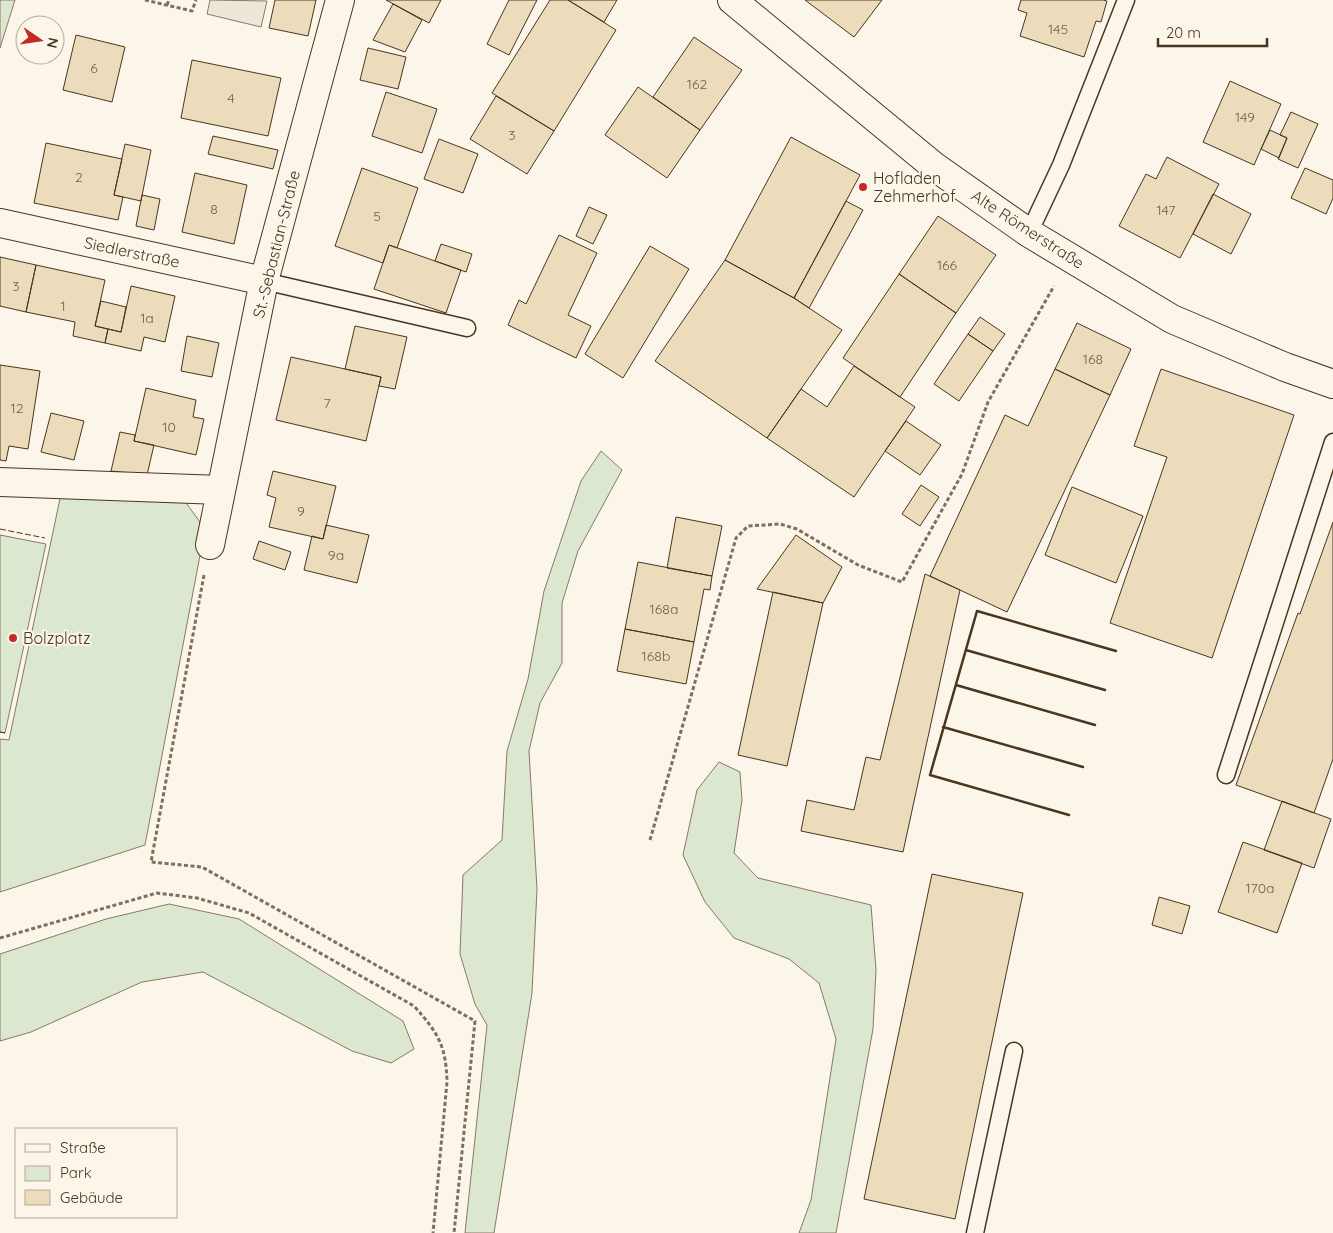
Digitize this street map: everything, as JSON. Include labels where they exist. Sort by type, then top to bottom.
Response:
[{"type":"street","name":"St.-Sebastian-Straße","points":[[210,545],[264,281],[340,0]]},
{"type":"street","name":"Alte Römerstraße","points":[[734,1],[935,167],[1030,233],[1172,319],[1285,367],[1333,384]]},
{"type":"street","name":"Siedlerstraße","points":[[0,223],[264,281]]},
{"type":"street","points":[[0,482],[221,490]]},
{"type":"lane","points":[[1030,233],[1062,165],[1126,0]]},
{"type":"lane","points":[[264,281],[467,328]]},
{"type":"lane","points":[[1226,775],[1333,442]]},
{"type":"lane","points":[[975,1233],[1014,1051]]},
{"type":"path","points":[[145,0],[192,11],[196,0]]},
{"type":"path","points":[[167,5],[169,0]]},
{"type":"path","points":[[650,840],[736,538],[748,526],[780,524],[797,529],[858,565],[902,582],[962,474],[988,402],[1070,258]]},
{"type":"path","points":[[210,545],[151,862],[202,867],[475,1021],[454,1233]]},
{"type":"path","points":[[0,938],[157,894],[197,898],[249,913],[414,1006],[434,1029],[446,1057],[447,1082],[433,1233]]},
{"type":"green space","points":[[0,0],[15,0],[0,48]]},
{"type":"green space","points":[[601,451],[622,470],[578,551],[562,603],[562,663],[540,703],[529,751],[537,889],[532,993],[494,1233],[465,1233],[487,1025],[475,1004],[460,954],[463,875],[502,840],[507,751],[528,679],[544,591],[581,481]]},
{"type":"green space","points":[[61,494],[184,500],[205,529],[145,845],[0,892],[0,739],[9,740]]},
{"type":"green space","name":"Bolzplatz","points":[[0,535],[46,544],[5,733],[0,732]]},
{"type":"green space","points":[[719,762],[740,772],[742,800],[734,853],[758,878],[871,905],[876,970],[873,1029],[836,1233],[799,1233],[811,1200],[836,1039],[819,983],[789,959],[734,938],[705,902],[683,855],[697,790]]},
{"type":"green space","points":[[169,904],[239,919],[403,1021],[414,1049],[391,1063],[352,1051],[203,972],[142,982],[31,1032],[0,1041],[0,954],[106,919]]},
{"type":"shaded area","points":[[210,0],[267,1],[261,27],[207,14]]},
{"type":"building","points":[[275,0],[316,0],[308,36],[269,28]]},
{"type":"building","points":[[386,0],[441,0],[429,23]]},
{"type":"building","points":[[509,0],[537,0],[509,55],[487,44]]},
{"type":"building","points":[[550,0],[568,0],[616,30],[554,131],[492,93]]},
{"type":"building","points":[[568,0],[617,0],[604,22]]},
{"type":"building","points":[[805,0],[882,0],[854,37]]},
{"type":"building","points":[[1021,0],[1107,1],[1101,22],[1096,21],[1084,57],[1020,36],[1027,13],[1018,10]]},
{"type":"building","points":[[393,4],[422,20],[405,52],[373,40]]},
{"type":"building","points":[[76,35],[125,47],[112,102],[63,90]]},
{"type":"building","points":[[694,37],[742,70],[700,130],[653,97]]},
{"type":"building","points":[[368,48],[406,57],[398,89],[360,80]]},
{"type":"building","points":[[192,60],[281,78],[268,136],[181,118]]},
{"type":"building","points":[[1230,81],[1281,104],[1254,165],[1203,142]]},
{"type":"building","points":[[638,87],[700,130],[667,178],[605,135]]},
{"type":"building","points":[[386,92],[437,109],[422,153],[372,136]]},
{"type":"building","points":[[496,96],[554,131],[527,174],[470,139]]},
{"type":"building","points":[[1291,112],[1318,124],[1298,168],[1278,159],[1287,138],[1280,135]]},
{"type":"building","points":[[1270,130],[1287,138],[1279,158],[1261,149]]},
{"type":"building","points":[[213,136],[278,150],[273,169],[208,154]]},
{"type":"building","points":[[791,137],[860,175],[794,298],[725,260]]},
{"type":"building","points":[[439,139],[478,154],[463,193],[424,179]]},
{"type":"building","points":[[46,143],[122,159],[114,195],[123,197],[118,220],[34,203]]},
{"type":"building","points":[[125,144],[151,150],[141,201],[114,195]]},
{"type":"building","points":[[1167,157],[1219,184],[1180,258],[1119,226],[1146,174],[1156,179]]},
{"type":"building","points":[[362,168],[418,188],[397,248],[389,245],[383,263],[335,246]]},
{"type":"building","points":[[1305,168],[1333,180],[1333,198],[1326,214],[1291,198]]},
{"type":"building","points":[[195,173],[247,185],[234,244],[182,232]]},
{"type":"building","points":[[1213,194],[1251,214],[1231,254],[1193,234]]},
{"type":"building","points":[[142,195],[160,199],[154,230],[136,226]]},
{"type":"building","points":[[846,201],[863,210],[809,308],[794,298]]},
{"type":"building","points":[[589,207],[607,215],[593,244],[576,236]]},
{"type":"building","points":[[938,216],[996,255],[956,313],[899,274]]},
{"type":"building","points":[[559,235],[597,253],[568,315],[591,326],[576,358],[508,325],[519,300],[526,304]]},
{"type":"building","points":[[441,244],[472,254],[466,272],[435,261]]},
{"type":"building","points":[[389,245],[461,270],[446,313],[374,289]]},
{"type":"building","points":[[650,246],[689,269],[623,378],[585,354]]},
{"type":"building","points":[[0,257],[36,265],[26,312],[0,306]]},
{"type":"building","points":[[725,260],[794,298],[842,330],[767,438],[655,361]]},
{"type":"building","points":[[36,265],[105,280],[95,326],[108,329],[105,343],[73,336],[75,322],[26,312]]},
{"type":"building","points":[[899,274],[956,313],[900,397],[843,358]]},
{"type":"building","points":[[131,286],[175,296],[165,342],[144,337],[141,351],[105,343],[108,329],[121,332]]},
{"type":"building","points":[[101,301],[126,307],[121,332],[95,326]]},
{"type":"building","points":[[980,317],[1005,334],[993,351],[968,334]]},
{"type":"building","points":[[1077,323],[1131,349],[1110,395],[1055,369]]},
{"type":"building","points":[[355,326],[407,337],[395,389],[379,386],[381,377],[345,369]]},
{"type":"building","points":[[968,334],[993,351],[959,401],[934,384]]},
{"type":"building","points":[[187,336],[219,343],[212,377],[181,371]]},
{"type":"building","points":[[291,357],[381,377],[366,441],[276,420]]},
{"type":"building","points":[[0,365],[40,371],[28,449],[9,446],[6,461],[0,460]]},
{"type":"building","points":[[854,366],[915,407],[854,497],[767,438],[801,389],[827,407]]},
{"type":"building","points":[[1055,369],[1110,395],[1007,612],[930,576],[1005,415],[1028,426]]},
{"type":"building","points":[[1161,369],[1294,415],[1212,658],[1110,623],[1167,457],[1134,446]]},
{"type":"building","points":[[146,388],[196,400],[193,417],[204,419],[196,455],[134,441]]},
{"type":"building","points":[[51,413],[84,421],[74,460],[41,452]]},
{"type":"building","points":[[906,421],[941,445],[920,475],[885,451]]},
{"type":"building","points":[[120,432],[135,435],[134,441],[154,445],[147,475],[111,471]]},
{"type":"building","points":[[273,471],[336,486],[323,539],[269,527],[276,498],[267,495]]},
{"type":"building","points":[[921,485],[939,497],[920,526],[902,514]]},
{"type":"building","points":[[1072,487],[1143,516],[1116,583],[1045,555]]},
{"type":"building","points":[[676,517],[722,526],[712,576],[667,568]]},
{"type":"building","points":[[1333,522],[1333,759],[1314,813],[1236,785]]},
{"type":"building","points":[[326,525],[369,535],[357,583],[304,570],[312,536],[323,539]]},
{"type":"building","points":[[796,535],[842,567],[823,603],[757,589]]},
{"type":"building","points":[[259,541],[291,552],[285,570],[253,559]]},
{"type":"building","points":[[638,562],[712,576],[710,590],[704,589],[694,642],[625,629]]},
{"type":"building","points":[[925,574],[960,590],[903,852],[801,831],[807,800],[854,810],[866,757],[880,760]]},
{"type":"building","points":[[773,592],[823,603],[787,766],[738,755]]},
{"type":"building","points":[[625,629],[694,642],[686,684],[617,671]]},
{"type":"building","points":[[1282,801],[1331,819],[1314,868],[1264,850]]},
{"type":"building","points":[[1243,842],[1302,863],[1277,933],[1218,912]]},
{"type":"building","points":[[932,874],[1023,893],[955,1219],[864,1199]]},
{"type":"building","points":[[1159,897],[1190,906],[1182,934],[1152,925]]},
{"type":"fence","points":[[0,529],[45,538]]},
{"type":"fence","points":[[0,732],[5,733]]},
{"type":"wall","points":[[1069,815],[930,775],[977,611],[1116,651]]},
{"type":"wall","points":[[966,650],[1105,690]]},
{"type":"wall","points":[[956,685],[1095,725]]},
{"type":"wall","points":[[943,727],[1083,767]]},
{"type":"place","name":"Hofladen Zehmerhof","points":[[863,187]]},
{"type":"place","name":"Bolzplatz","points":[[13,638]]}]
